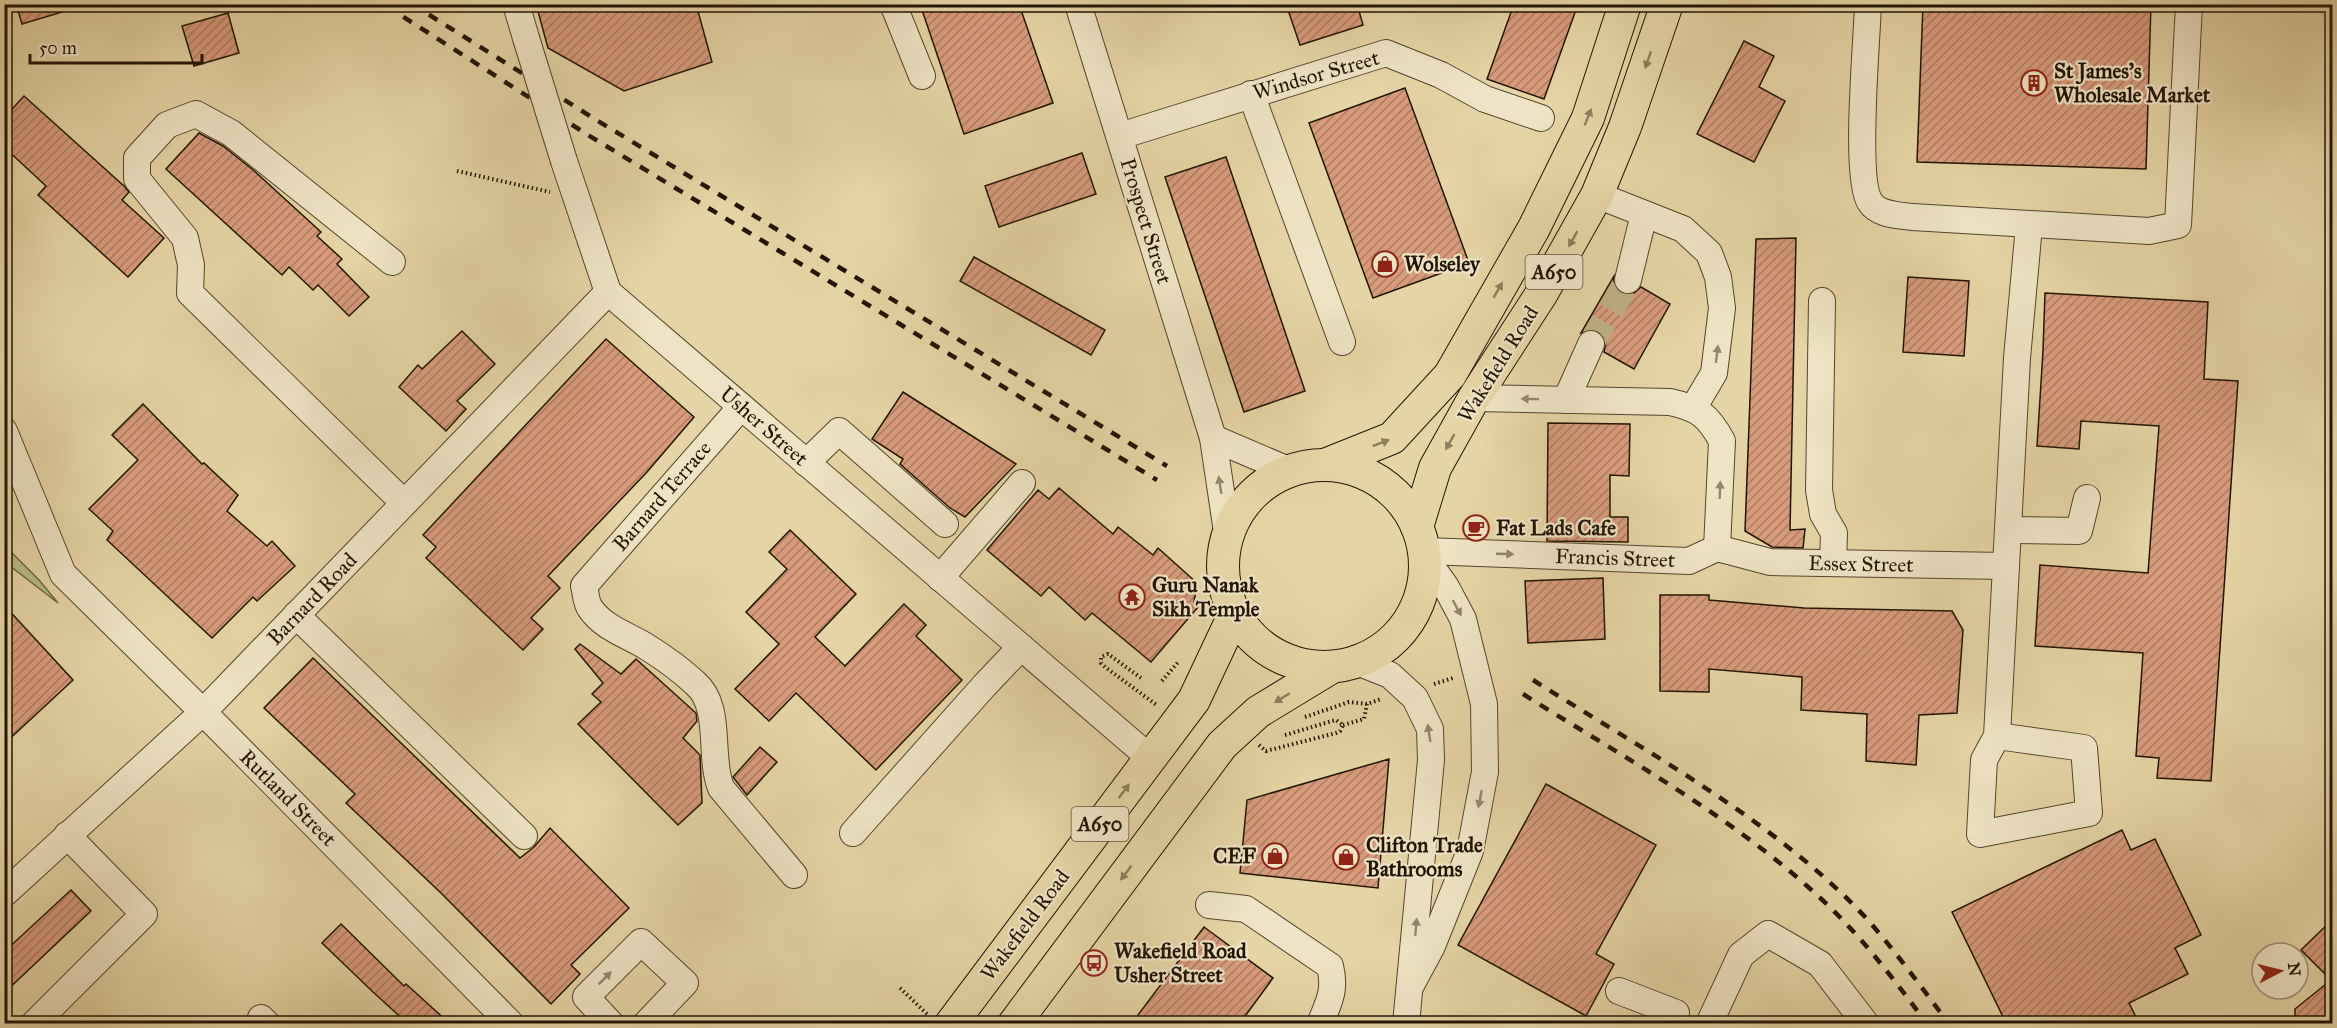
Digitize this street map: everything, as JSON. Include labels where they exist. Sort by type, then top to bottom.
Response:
[{"type":"main road","name":"Wakefield Road","points":[[1327,464],[1392,438],[1450,375],[1534,228],[1588,118],[1625,4]]},
{"type":"main road","name":"Wakefield Road","points":[[1423,546],[1435,468],[1474,398],[1542,293],[1598,195],[1626,127],[1667,4]]},
{"type":"main road","name":"A650","points":[[1014,1023],[1222,745],[1254,738],[1258,712],[1345,664],[1389,644],[1414,612],[1424,582],[1423,546],[1390,489],[1352,468],[1327,464],[1288,470],[1251,494],[1227,532],[1222,578],[1234,615],[1253,639],[1290,662],[1345,664]]},
{"type":"main road","name":"Wakefield Road","points":[[940,1020],[1194,700],[1234,615]]},
{"type":"street","points":[[516,4],[564,161],[608,292]]},
{"type":"street","points":[[893,4],[922,76]]},
{"type":"street","name":"Prospect Street","points":[[1078,4],[1212,438],[1227,532]]},
{"type":"street","points":[[1868,4],[1862,157],[1863,188],[1870,204],[1886,213],[1903,216],[2029,226],[2150,231],[2178,225],[2189,4]]},
{"type":"street","name":"Windsor Street","points":[[1120,136],[1386,53],[1441,75],[1485,99],[1541,118]]},
{"type":"street","points":[[1251,94],[1342,342]]},
{"type":"street","points":[[392,262],[231,133],[196,114],[167,125],[137,158],[137,179],[185,237],[191,265],[190,292],[404,503]]},
{"type":"street","points":[[1598,195],[1683,229],[1709,253],[1718,277],[1722,308],[1714,373],[1694,407]]},
{"type":"street","points":[[1628,280],[1644,214]]},
{"type":"street","points":[[1997,736],[2084,748],[2089,813],[1980,834],[1984,760],[1997,736],[2017,358],[2029,226]]},
{"type":"street","name":"Usher Street","points":[[608,292],[1149,757]]},
{"type":"street","name":"Barnard Road","points":[[4,894],[203,712],[608,292]]},
{"type":"street","points":[[1822,301],[1819,490],[1823,514],[1834,533],[1833,563]]},
{"type":"street","points":[[1566,400],[1591,344]]},
{"type":"street","points":[[1474,398],[1670,402],[1694,407],[1714,426],[1722,441],[1718,548]]},
{"type":"street","name":"Barnard Terrace","points":[[741,407],[584,586],[588,607],[600,619],[625,637],[645,646],[696,683],[708,696],[712,717],[716,774],[721,788],[794,875]]},
{"type":"street","name":"Rutland Street","points":[[4,430],[63,574],[511,1023]]},
{"type":"street","points":[[806,463],[838,431],[945,524]]},
{"type":"street","points":[[1212,438],[1288,470]]},
{"type":"street","points":[[940,578],[1022,483]]},
{"type":"street","points":[[2008,530],[2079,531],[2087,498]]},
{"type":"street","points":[[1411,986],[1432,946],[1470,851],[1485,772],[1484,704],[1463,619],[1423,546]]},
{"type":"street","name":"Francis Street","points":[[1423,546],[1689,561],[1718,548]]},
{"type":"street","name":"Essex Street","points":[[1718,548],[1770,562],[2006,566]]},
{"type":"street","points":[[296,615],[524,836]]},
{"type":"street","points":[[853,832],[1021,647]]},
{"type":"street","points":[[1345,664],[1390,675],[1415,698],[1430,729],[1431,760],[1406,1023]]},
{"type":"street","points":[[34,1023],[144,914],[67,835]]},
{"type":"street","points":[[1209,905],[1246,909],[1330,966],[1334,982],[1329,1004],[1320,1023]]},
{"type":"street","points":[[1709,1023],[1741,955],[1768,934],[1820,964],[1866,1023]]},
{"type":"street","points":[[607,1022],[586,998],[641,942],[685,983],[646,1023]]},
{"type":"street","points":[[1619,991],[1677,1012]]},
{"type":"path","points":[[457,171],[576,198]]},
{"type":"path","points":[[1141,678],[1108,654],[1101,657],[1101,663],[1105,667],[1178,721]]},
{"type":"path","points":[[1162,681],[1179,661]]},
{"type":"path","points":[[1300,719],[1349,702],[1367,704],[1476,672]]},
{"type":"path","points":[[1343,725],[1364,719],[1367,704]]},
{"type":"path","points":[[1282,736],[1336,720],[1343,725]]},
{"type":"path","points":[[1254,738],[1266,751],[1336,733],[1341,731],[1343,725]]},
{"type":"path","points":[[900,988],[940,1020]]},
{"type":"green space","points":[[4,545],[39,580],[58,603],[5,562]]},
{"type":"building","points":[[16,4],[72,4],[72,9],[22,24]]},
{"type":"building","points":[[536,4],[696,4],[712,62],[624,91],[548,48]]},
{"type":"building","points":[[920,4],[1019,4],[1053,103],[964,134]]},
{"type":"building","points":[[1286,4],[1357,4],[1363,25],[1300,45]]},
{"type":"building","points":[[1514,4],[1578,4],[1544,99],[1487,79]]},
{"type":"building","name":"St James's Wholesale Market","points":[[1923,4],[2151,4],[2146,169],[1917,162]]},
{"type":"building","points":[[228,13],[239,53],[194,66],[182,26]]},
{"type":"building","points":[[1744,41],[1774,56],[1759,87],[1785,101],[1754,162],[1697,134]]},
{"type":"building","points":[[1405,88],[1469,263],[1373,298],[1309,123]]},
{"type":"building","points":[[24,96],[124,186],[129,192],[122,200],[164,238],[128,277],[38,195],[46,186],[4,147],[4,118]]},
{"type":"building","points":[[199,133],[223,146],[252,169],[321,232],[317,236],[342,259],[337,264],[369,297],[349,316],[318,285],[313,290],[289,267],[282,275],[166,169]]},
{"type":"building","points":[[1082,153],[1096,194],[999,227],[985,186]]},
{"type":"building","points":[[1226,157],[1305,391],[1244,412],[1165,177]]},
{"type":"building","points":[[1796,238],[1790,530],[1805,529],[1803,548],[1772,547],[1745,531],[1756,239]]},
{"type":"building","points":[[974,257],[1105,330],[1091,355],[960,281]]},
{"type":"building","points":[[1614,276],[1614,285],[1624,294],[1633,294],[1641,287],[1670,304],[1634,369],[1604,352],[1606,342],[1598,331],[1589,329],[1581,333]]},
{"type":"building","points":[[1908,277],[1969,281],[1964,356],[1903,352]]},
{"type":"building","points":[[2045,293],[2208,302],[2204,379],[2238,381],[2211,781],[2157,778],[2159,758],[2136,756],[2143,653],[2035,646],[2040,565],[2148,573],[2159,426],[2081,421],[2079,449],[2037,446]]},
{"type":"building","points":[[462,331],[495,364],[457,401],[466,409],[446,431],[399,387],[418,365],[422,369]]},
{"type":"building","points":[[606,339],[694,417],[647,472],[548,576],[560,588],[531,618],[543,629],[523,650],[426,558],[436,547],[423,535]]},
{"type":"building","points":[[903,392],[1016,464],[965,517],[950,508],[900,464],[903,459],[872,439]]},
{"type":"building","points":[[143,404],[202,464],[204,463],[238,495],[227,511],[267,546],[272,541],[295,566],[257,601],[253,597],[212,638],[107,540],[113,531],[89,509],[138,460],[112,435]]},
{"type":"building","points":[[1548,423],[1630,424],[1629,476],[1610,475],[1610,517],[1628,517],[1628,542],[1547,541]]},
{"type":"building","points":[[1059,488],[1113,534],[1118,527],[1153,555],[1158,548],[1197,583],[1194,602],[1198,607],[1151,662],[1092,613],[1085,620],[1049,587],[1041,596],[987,550],[1038,490],[1049,499]]},
{"type":"building","points":[[790,530],[856,594],[815,637],[845,666],[904,604],[926,625],[916,636],[962,680],[876,770],[796,693],[769,721],[735,689],[779,644],[746,612],[787,569],[769,552]]},
{"type":"building","points":[[1603,578],[1605,639],[1528,643],[1525,581]]},
{"type":"building","points":[[1660,595],[1709,595],[1709,600],[1804,608],[1952,611],[1963,630],[1957,713],[1919,715],[1916,765],[1866,761],[1867,714],[1801,710],[1802,677],[1709,669],[1709,692],[1660,691]]},
{"type":"building","points":[[4,605],[73,680],[4,744]]},
{"type":"building","points":[[580,644],[621,674],[636,659],[696,713],[697,721],[683,738],[700,755],[702,803],[678,825],[578,724],[601,702],[592,694],[603,683],[575,649]]},
{"type":"building","points":[[313,658],[520,858],[534,847],[550,828],[629,908],[571,965],[580,974],[551,1004],[441,893],[346,803],[355,794],[264,708]]},
{"type":"building","points":[[760,747],[777,762],[747,795],[733,777]]},
{"type":"building","points":[[1389,759],[1378,888],[1240,873],[1247,800]]},
{"type":"building","points":[[1546,784],[1656,845],[1596,954],[1614,964],[1586,1016],[1458,945]]},
{"type":"building","points":[[2122,830],[2131,850],[2155,839],[2201,935],[2175,948],[2188,974],[2129,1003],[2139,1023],[2006,1023],[1952,912]]},
{"type":"building","points":[[71,890],[91,911],[4,993],[4,952]]},
{"type":"building","points":[[2332,920],[2332,1023],[2295,1023],[2295,1009],[2305,1001],[2310,1001],[2310,997],[2331,980],[2310,959],[2310,941]]},
{"type":"building","points":[[341,924],[404,986],[406,984],[449,1023],[407,1023],[373,992],[322,943]]},
{"type":"building","points":[[1204,927],[1273,978],[1240,1023],[1132,1023]]},
{"type":"tunnel","points":[[1591,344],[1628,280]]},
{"type":"railway","points":[[388,4],[402,16],[588,135],[1157,480]]},
{"type":"railway","points":[[412,4],[598,121],[1167,466]]},
{"type":"railway","points":[[1533,680],[1664,761],[1751,819],[1793,851],[1867,919],[1899,957],[1949,1024]]},
{"type":"railway","points":[[1523,694],[1675,788],[1783,866],[1817,895],[1861,940],[1927,1024]]},
{"type":"place","name":"St James's Wholesale Market","points":[[2034,83]]},
{"type":"place","name":"Wolseley","points":[[1385,264]]},
{"type":"place","name":"Fat Lads Cafe","points":[[1476,528]]},
{"type":"place","name":"Guru Nanak Sikh Temple","points":[[1132,597]]},
{"type":"place","name":"CEF","points":[[1275,856]]},
{"type":"place","name":"Clifton Trade Bathrooms","points":[[1346,857]]},
{"type":"place","name":"Wakefield Road Usher Street","points":[[1094,963]]}]
